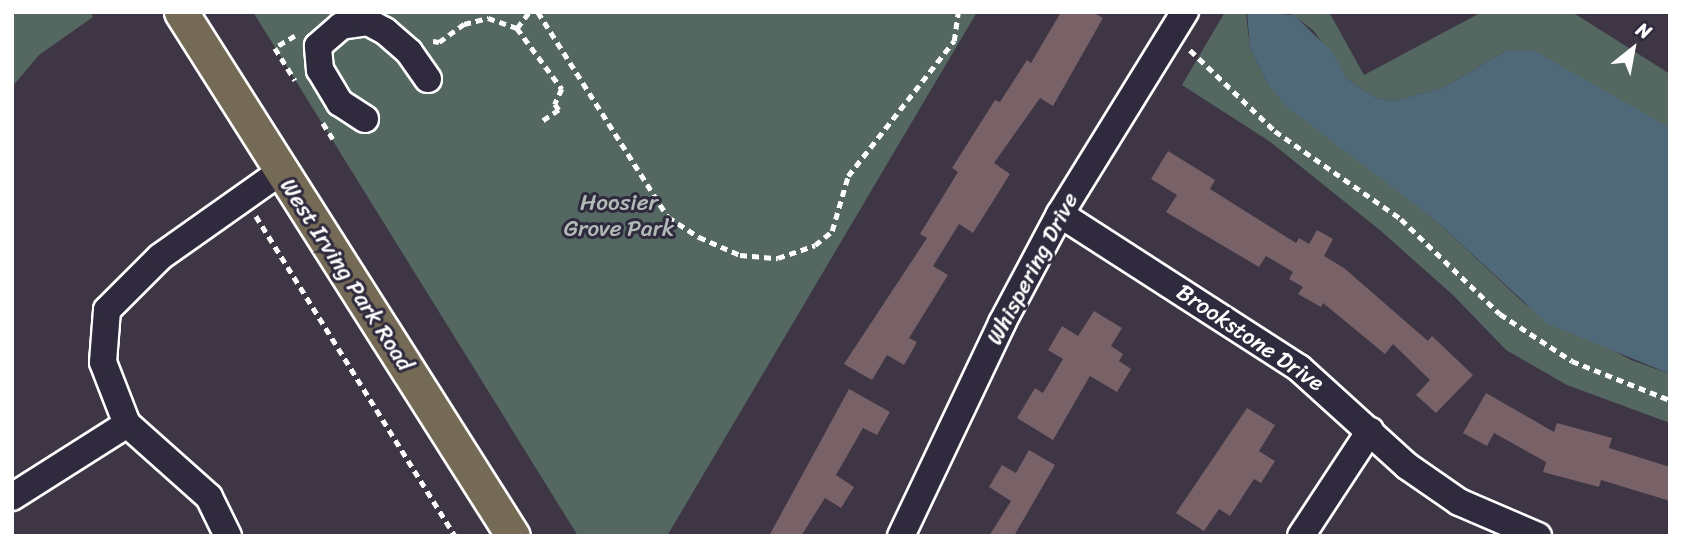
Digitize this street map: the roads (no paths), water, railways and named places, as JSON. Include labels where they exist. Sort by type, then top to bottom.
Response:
[{"type":"main road","name":"West Irving Park Road","points":[[181,12],[513,536]]},
{"type":"street","name":"Whispering Drive","points":[[901,536],[1002,323],[1060,214],[1185,12]]},
{"type":"street","points":[[365,119],[340,103],[320,70],[318,47],[341,26],[368,22],[384,31],[410,52],[428,79]]},
{"type":"street","points":[[228,536],[209,497],[127,424],[103,362],[107,310],[160,257],[280,172]]},
{"type":"street","name":"Brookstone Drive","points":[[1060,214],[1257,337],[1331,393],[1407,466],[1459,502],[1538,536]]},
{"type":"street","points":[[12,497],[127,424]]},
{"type":"street","points":[[1301,536],[1370,431]]},
{"type":"water","points":[[1247,12],[1294,15],[1332,52],[1347,79],[1376,98],[1394,101],[1442,88],[1506,51],[1535,51],[1670,128],[1670,374],[1548,324],[1434,219],[1287,107],[1268,84],[1250,48]]},
{"type":"park label","name":"Hoosier Grove Park","points":[[619,216]]}]
